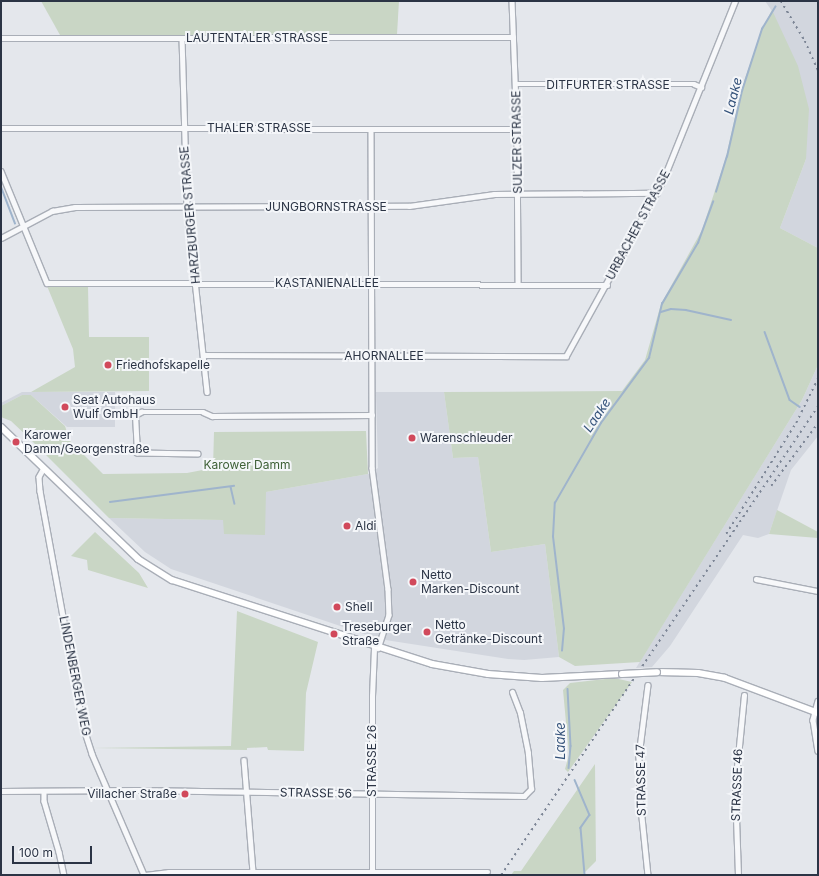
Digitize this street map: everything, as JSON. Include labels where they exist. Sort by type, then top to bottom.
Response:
[{"type":"main road","points":[[1,428],[138,559],[165,577],[376,648],[459,670],[488,674],[560,677],[657,672],[698,673],[725,678],[816,712]]},
{"type":"street","name":"SULZER STRASSE","points":[[512,1],[517,129],[518,283]]},
{"type":"street","name":"URBACHER STRASSE","points":[[566,356],[657,193],[735,1]]},
{"type":"street","name":"LAUTENTALER STRASSE","points":[[1,38],[513,37]]},
{"type":"street","name":"HARZBURGER STRASSE","points":[[182,38],[188,207],[207,392]]},
{"type":"street","name":"DITFURTER STRASSE","points":[[516,84],[694,84],[701,87]]},
{"type":"street","name":"THALER STRASSE","points":[[1,128],[517,129]]},
{"type":"street","points":[[371,129],[372,468],[388,589],[388,615],[376,648]]},
{"type":"street","points":[[1,171],[23,226]]},
{"type":"street","name":"JUNGBORNSTRASSE","points":[[1,238],[61,208],[371,207],[409,206],[518,194],[657,193]]},
{"type":"street","name":"KASTANIENALLEE","points":[[23,226],[48,284],[607,284]]},
{"type":"street","name":"AHORNALLEE","points":[[202,355],[566,356]]},
{"type":"street","points":[[136,449],[136,415],[141,412],[203,412],[212,416],[372,415]]},
{"type":"street","points":[[91,449],[136,449],[141,454],[198,454]]},
{"type":"street","name":"LINDENBERGER WEG","points":[[44,468],[38,477],[40,491],[83,726],[107,790],[145,875]]},
{"type":"street","points":[[756,579],[818,591]]},
{"type":"street","name":"STRASSE 26","points":[[372,873],[371,794],[376,648]]},
{"type":"street","name":"STRASSE 47","points":[[648,685],[639,756],[640,806],[648,875]]},
{"type":"street","name":"STRASSE 56","points":[[1,791],[107,790],[524,796],[528,795],[531,789],[528,753],[520,713],[512,692]]},
{"type":"street","name":"STRASSE 46","points":[[738,875],[735,787],[744,695]]},
{"type":"street","points":[[818,701],[813,720],[818,751]]},
{"type":"street","points":[[244,760],[253,872]]},
{"type":"street","points":[[44,791],[44,801],[64,875]]},
{"type":"street","points":[[145,875],[169,872],[488,872]]},
{"type":"shaded area","points":[[765,1],[818,1],[818,248],[780,228],[806,159],[772,11]]},
{"type":"shaded area","points":[[818,365],[818,436],[791,470],[769,534],[758,538],[743,535],[670,646],[652,667],[636,668],[802,400]]},
{"type":"shaded area","points":[[22,392],[115,392],[115,427],[67,427],[31,395],[22,395],[1,406],[1,403]]},
{"type":"shaded area","points":[[376,392],[444,392],[453,458],[478,457],[491,552],[545,544],[559,657],[524,660],[508,659],[379,639],[171,569],[145,552],[109,518],[224,520],[224,534],[266,492],[368,474],[378,468]]},
{"type":"green space","points":[[41,1],[399,1],[397,34],[60,35]]},
{"type":"green space","points":[[772,10],[798,66],[809,109],[806,159],[780,228],[818,248],[818,365],[802,400],[640,662],[575,666],[559,657],[545,544],[491,552],[478,457],[453,458],[444,392],[622,391],[645,360],[661,304],[702,230],[726,157],[741,90],[762,29]]},
{"type":"green space","points":[[47,286],[88,286],[89,337],[149,337],[149,391],[31,392],[75,367],[73,349]]},
{"type":"green space","name":"Karower Damm","points":[[22,395],[31,395],[65,426],[70,441],[103,474],[187,473],[213,468],[214,432],[366,431],[368,474],[266,492],[265,535],[224,534],[223,520],[109,518],[11,421],[1,417],[1,406]]},
{"type":"green space","points":[[777,510],[818,532],[818,538],[769,534]]},
{"type":"green space","points":[[95,532],[139,573],[148,588],[88,570],[87,560],[71,556]]},
{"type":"green space","points":[[237,611],[318,642],[306,693],[304,751],[268,750],[267,747],[247,748],[247,750],[92,748],[231,746]]},
{"type":"green space","points":[[614,678],[632,682],[568,772],[565,769],[569,755],[563,690],[570,683]]},
{"type":"green space","points":[[595,764],[596,861],[583,874],[511,875],[514,871],[521,871]]},
{"type":"waterway","name":"Laake","points":[[716,192],[727,157],[742,91],[762,29],[775,7]]},
{"type":"waterway","points":[[1,186],[15,223]]},
{"type":"waterway","name":"Laake","points":[[562,651],[564,629],[553,537],[555,503],[601,423],[649,358],[662,304],[698,243],[713,202]]},
{"type":"waterway","points":[[661,312],[671,309],[686,310],[731,320]]},
{"type":"waterway","points":[[765,332],[790,400],[800,407]]},
{"type":"waterway","points":[[110,502],[234,486]]},
{"type":"waterway","points":[[231,487],[235,504]]},
{"type":"waterway","name":"Laake","points":[[568,689],[571,746],[569,768]]},
{"type":"waterway","name":"Laake","points":[[575,780],[590,815],[581,828],[585,875]]},
{"type":"railway","points":[[781,1],[805,41],[818,70]]},
{"type":"railway","points":[[726,534],[796,423],[818,378]]},
{"type":"railway","points":[[501,875],[818,406]]},
{"type":"railway","points":[[771,486],[818,423]]},
{"type":"place","name":"Friedhofskapelle","points":[[108,365]]},
{"type":"place","name":"Seat Autohaus Wulf GmbH","points":[[65,407]]},
{"type":"place","name":"Warenschleuder","points":[[412,438]]},
{"type":"place","name":"Karower Damm/Georgenstraße","points":[[16,442]]},
{"type":"place","name":"Aldi","points":[[347,526]]},
{"type":"place","name":"Netto Marken-Discount","points":[[413,582]]},
{"type":"place","name":"Shell","points":[[337,607]]},
{"type":"place","name":"Netto Getränke-Discount","points":[[427,632]]},
{"type":"place","name":"Treseburger Straße","points":[[334,634]]},
{"type":"place","name":"Villacher Straße","points":[[185,794]]}]
